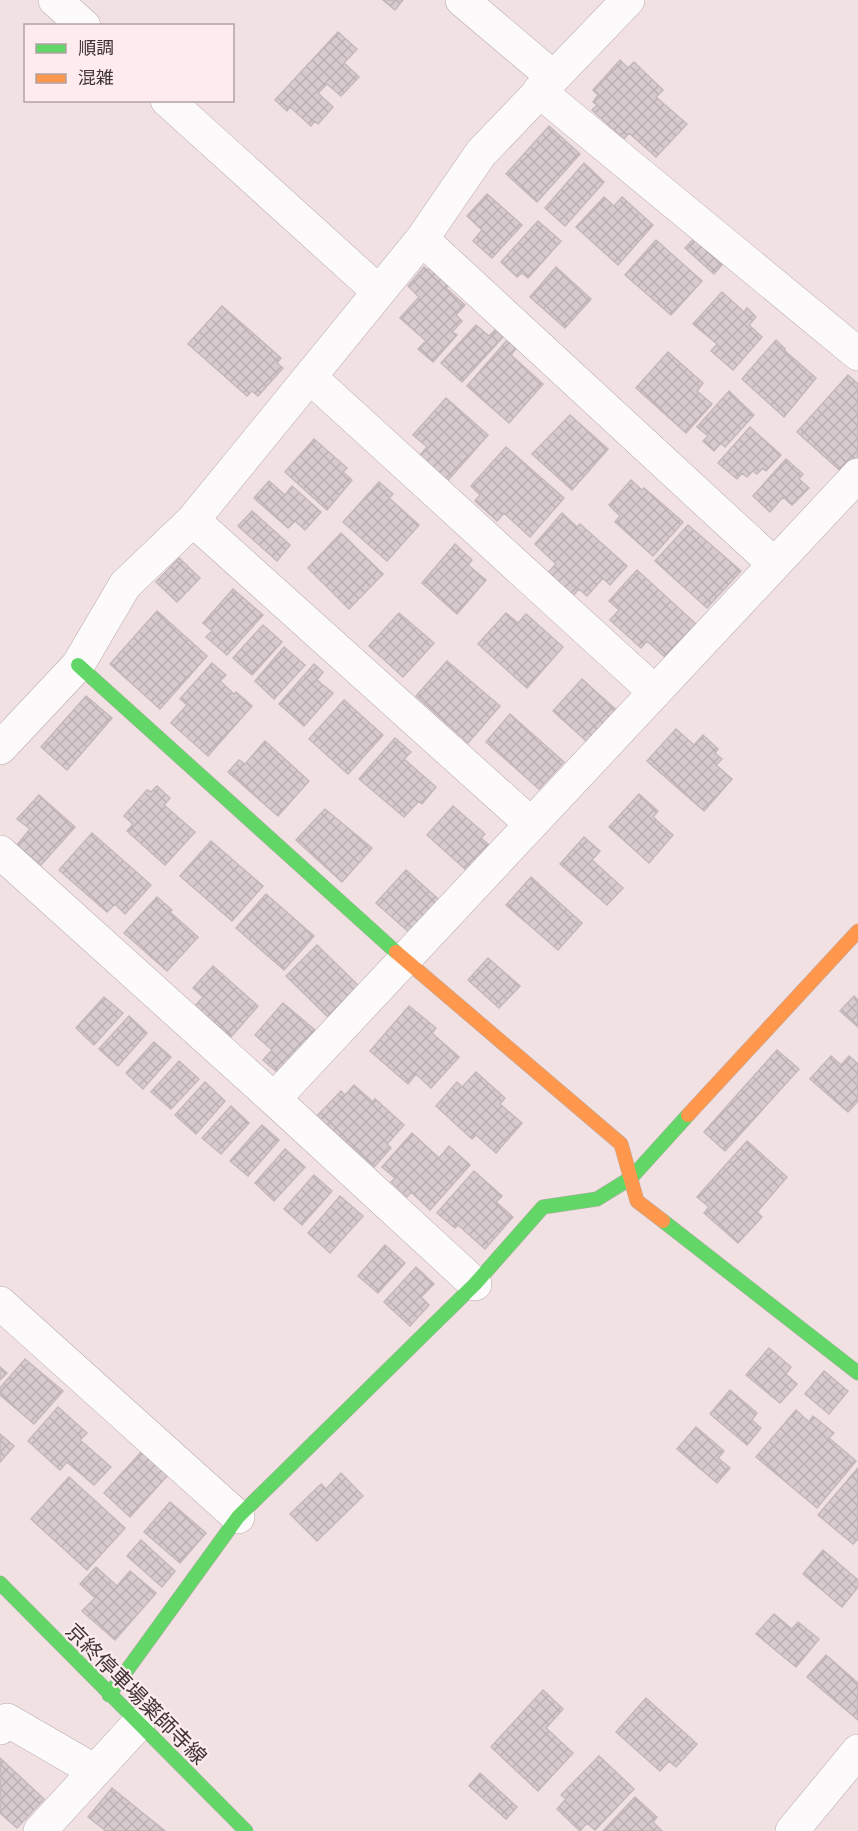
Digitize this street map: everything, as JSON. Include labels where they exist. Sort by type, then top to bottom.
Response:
[{"type":"street","points":[[55,0],[82,24]]},
{"type":"street","points":[[462,0],[546,84],[858,354]]},
{"type":"street","points":[[0,748],[78,665],[125,585],[193,520],[422,240],[481,153],[628,0]]},
{"type":"street","points":[[169,102],[379,292]]},
{"type":"street","points":[[422,240],[774,564]]},
{"type":"street","points":[[310,377],[655,692]]},
{"type":"street","points":[[274,1099],[858,475]]},
{"type":"street","points":[[193,520],[531,825]]},
{"type":"street","points":[[78,665],[404,960],[621,1144],[637,1200],[858,1373]]},
{"type":"street","points":[[0,852],[475,1284]]},
{"type":"street","points":[[109,1695],[238,1517],[475,1284],[543,1207],[597,1199],[631,1178],[858,931]]},
{"type":"street","points":[[0,1303],[238,1517]]},
{"type":"street","name":"京終停車場薬師寺線","points":[[0,1583],[246,1831]]},
{"type":"street","points":[[0,1728],[7,1720],[95,1771]]},
{"type":"street","points":[[40,1831],[138,1724]]},
{"type":"street","points":[[792,1831],[858,1752]]},
{"type":"building","points":[[383,0],[403,0],[395,10]]},
{"type":"building","points":[[338,32],[357,49],[344,63],[359,77],[341,96],[327,84],[318,93],[333,107],[318,124],[315,121],[311,126],[290,107],[287,111],[275,100]]},
{"type":"building","points":[[620,60],[628,68],[634,62],[663,90],[656,97],[687,124],[656,157],[629,133],[624,139],[592,110],[597,105],[593,102],[598,95],[593,90]]},
{"type":"building","points":[[549,126],[580,154],[537,202],[506,174]]},
{"type":"building","points":[[584,163],[604,182],[565,226],[545,208]]},
{"type":"building","points":[[487,194],[522,225],[492,258],[473,241],[482,230],[467,216]]},
{"type":"building","points":[[604,197],[614,206],[622,197],[653,225],[618,265],[576,227]]},
{"type":"building","points":[[538,221],[561,241],[528,278],[522,273],[517,277],[501,262]]},
{"type":"building","points":[[698,234],[726,260],[714,274],[685,248]]},
{"type":"building","points":[[656,240],[702,281],[671,315],[625,275]]},
{"type":"building","points":[[433,265],[452,282],[446,288],[465,305],[456,315],[462,321],[452,332],[457,335],[433,362],[418,349],[426,341],[400,318],[419,297],[408,286],[424,267],[428,270]]},
{"type":"building","points":[[556,267],[591,299],[565,328],[530,297]]},
{"type":"building","points":[[722,292],[744,312],[747,308],[756,317],[749,325],[762,337],[733,370],[711,351],[717,344],[693,324]]},
{"type":"building","points":[[222,306],[281,358],[277,363],[283,368],[258,396],[252,391],[247,396],[188,344]]},
{"type":"building","points":[[476,325],[489,336],[495,330],[503,337],[462,382],[441,363]]},
{"type":"building","points":[[509,338],[518,346],[511,355],[543,384],[509,423],[467,386]]},
{"type":"building","points":[[776,340],[816,378],[784,417],[742,379]]},
{"type":"building","points":[[668,352],[703,383],[697,391],[712,404],[686,433],[636,388]]},
{"type":"building","points":[[848,375],[858,384],[858,461],[845,475],[797,432]]},
{"type":"building","points":[[729,391],[754,415],[725,447],[721,443],[714,451],[703,441],[708,436],[697,427]]},
{"type":"building","points":[[446,398],[488,435],[443,486],[415,461],[427,447],[413,435]]},
{"type":"building","points":[[570,415],[608,449],[572,490],[532,454]]},
{"type":"building","points":[[750,427],[781,455],[766,471],[763,468],[757,474],[753,471],[747,477],[742,473],[737,479],[718,463]]},
{"type":"building","points":[[314,439],[347,468],[343,472],[352,480],[327,510],[285,472]]},
{"type":"building","points":[[506,447],[564,498],[530,537],[504,513],[497,521],[475,501],[480,495],[471,486]]},
{"type":"building","points":[[786,459],[803,474],[799,479],[809,488],[792,505],[783,497],[770,512],[753,496]]},
{"type":"building","points":[[631,480],[642,490],[644,488],[683,522],[653,556],[615,522],[620,516],[609,505]]},
{"type":"building","points":[[269,481],[285,495],[292,486],[321,512],[305,530],[295,521],[288,528],[254,498]]},
{"type":"building","points":[[379,482],[393,494],[389,498],[419,525],[387,561],[343,522]]},
{"type":"building","points":[[252,511],[290,545],[277,561],[238,526]]},
{"type":"building","points":[[562,513],[577,527],[580,524],[627,566],[610,585],[603,578],[587,596],[579,589],[572,597],[547,574],[556,564],[535,544]]},
{"type":"building","points":[[688,525],[741,571],[707,608],[655,561]]},
{"type":"building","points":[[341,533],[383,574],[349,609],[308,568]]},
{"type":"building","points":[[455,544],[472,560],[468,565],[486,580],[457,614],[422,583]]},
{"type":"building","points":[[179,558],[200,578],[177,602],[156,582]]},
{"type":"building","points":[[637,570],[696,624],[666,658],[647,641],[641,648],[610,620],[619,610],[609,601]]},
{"type":"building","points":[[233,589],[263,615],[227,655],[206,637],[212,631],[203,623]]},
{"type":"building","points":[[157,611],[207,656],[160,709],[110,664]]},
{"type":"building","points":[[399,613],[434,643],[403,677],[369,646]]},
{"type":"building","points":[[506,613],[518,623],[526,614],[563,647],[527,688],[478,644]]},
{"type":"building","points":[[263,625],[282,642],[252,675],[233,658]]},
{"type":"building","points":[[284,647],[305,665],[274,699],[255,681]]},
{"type":"building","points":[[447,661],[500,706],[468,743],[416,696]]},
{"type":"building","points":[[212,663],[226,675],[220,681],[252,706],[208,756],[171,723],[187,705],[180,699]]},
{"type":"building","points":[[314,664],[323,672],[317,680],[333,693],[304,726],[279,704]]},
{"type":"building","points":[[582,679],[623,716],[594,748],[553,711]]},
{"type":"building","points":[[86,696],[112,718],[67,770],[41,747]]},
{"type":"building","points":[[344,700],[383,735],[348,774],[309,739]]},
{"type":"building","points":[[510,714],[564,762],[539,789],[486,742]]},
{"type":"building","points":[[676,729],[694,745],[703,735],[718,749],[715,753],[722,759],[716,765],[732,779],[704,811],[647,761]]},
{"type":"building","points":[[395,738],[411,752],[404,759],[436,787],[422,804],[419,801],[404,817],[359,779]]},
{"type":"building","points":[[265,741],[309,781],[278,816],[228,772],[239,760],[245,764]]},
{"type":"building","points":[[157,786],[170,798],[164,805],[195,832],[165,865],[127,831],[133,824],[124,816],[147,790],[151,792]]},
{"type":"building","points":[[639,794],[658,811],[653,817],[673,835],[649,863],[609,827]]},
{"type":"building","points":[[39,795],[75,827],[41,865],[17,845],[30,829],[17,819]]},
{"type":"building","points":[[453,806],[485,834],[481,838],[498,853],[475,878],[427,835]]},
{"type":"building","points":[[325,809],[372,848],[342,882],[296,840]]},
{"type":"building","points":[[92,833],[151,885],[125,914],[115,904],[107,912],[59,870]]},
{"type":"building","points":[[584,837],[600,851],[592,860],[623,888],[607,905],[560,864]]},
{"type":"building","points":[[211,841],[263,886],[232,921],[180,876]]},
{"type":"building","points":[[406,870],[446,906],[411,934],[376,903]]},
{"type":"building","points":[[531,877],[582,923],[558,950],[506,905]]},
{"type":"building","points":[[266,894],[314,936],[284,970],[236,928]]},
{"type":"building","points":[[157,897],[198,937],[167,971],[124,933]]},
{"type":"building","points":[[317,945],[362,989],[332,1021],[286,976]]},
{"type":"building","points":[[488,958],[520,986],[499,1008],[468,980]]},
{"type":"building","points":[[213,966],[258,1006],[231,1037],[195,1006],[203,997],[193,988]]},
{"type":"building","points":[[854,996],[858,1000],[858,1027],[840,1011]]},
{"type":"building","points":[[104,997],[123,1013],[94,1045],[76,1028]]},
{"type":"building","points":[[283,1003],[322,1036],[286,1080],[263,1060],[272,1050],[255,1035]]},
{"type":"building","points":[[409,1006],[436,1028],[432,1033],[459,1057],[431,1088],[416,1074],[408,1084],[370,1051]]},
{"type":"building","points":[[129,1016],[147,1033],[118,1066],[99,1049]]},
{"type":"building","points":[[154,1042],[171,1057],[143,1089],[126,1073]]},
{"type":"building","points":[[777,1050],[799,1069],[725,1151],[704,1132]]},
{"type":"building","points":[[831,1056],[841,1065],[849,1056],[858,1064],[858,1101],[848,1112],[810,1079]]},
{"type":"building","points":[[179,1061],[199,1079],[171,1109],[151,1092]]},
{"type":"building","points":[[476,1072],[505,1098],[500,1104],[522,1123],[496,1153],[476,1135],[472,1139],[436,1106],[457,1082],[462,1087]]},
{"type":"building","points":[[205,1082],[225,1101],[196,1134],[175,1115]]},
{"type":"building","points":[[354,1085],[373,1102],[375,1099],[404,1125],[387,1144],[391,1148],[374,1167],[317,1116],[341,1091],[345,1095]]},
{"type":"building","points":[[231,1106],[249,1123],[221,1154],[202,1138]]},
{"type":"building","points":[[262,1125],[279,1140],[248,1176],[230,1161]]},
{"type":"building","points":[[412,1133],[439,1158],[449,1146],[470,1165],[430,1210],[411,1192],[407,1197],[391,1182],[395,1178],[382,1167]]},
{"type":"building","points":[[747,1141],[787,1177],[757,1212],[762,1217],[738,1243],[704,1213],[709,1207],[697,1197]]},
{"type":"building","points":[[285,1149],[305,1167],[274,1201],[255,1183]]},
{"type":"building","points":[[474,1171],[502,1196],[496,1202],[513,1217],[485,1249],[458,1225],[455,1228],[437,1213]]},
{"type":"building","points":[[314,1175],[332,1191],[302,1225],[284,1209]]},
{"type":"building","points":[[340,1196],[363,1216],[330,1253],[308,1233]]},
{"type":"building","points":[[385,1245],[405,1263],[378,1293],[358,1276]]},
{"type":"building","points":[[416,1267],[434,1284],[421,1297],[429,1305],[410,1326],[384,1302]]},
{"type":"building","points":[[769,1348],[791,1367],[786,1374],[797,1384],[780,1403],[746,1375]]},
{"type":"building","points":[[25,1359],[63,1391],[34,1424],[0,1395],[0,1388]]},
{"type":"building","points":[[0,1367],[7,1373],[0,1380]]},
{"type":"building","points":[[824,1371],[848,1391],[829,1414],[805,1394]]},
{"type":"building","points":[[730,1390],[757,1413],[752,1420],[761,1428],[747,1445],[710,1414]]},
{"type":"building","points":[[58,1407],[87,1433],[80,1440],[111,1467],[94,1485],[67,1462],[60,1470],[28,1441]]},
{"type":"building","points":[[796,1410],[809,1422],[813,1416],[834,1433],[829,1438],[856,1461],[817,1508],[756,1457]]},
{"type":"building","points":[[696,1427],[724,1451],[718,1458],[730,1468],[717,1483],[677,1449]]},
{"type":"building","points":[[0,1434],[14,1446],[0,1462]]},
{"type":"building","points":[[142,1451],[168,1475],[130,1517],[104,1493]]},
{"type":"building","points":[[858,1468],[858,1539],[853,1544],[818,1515]]},
{"type":"building","points":[[341,1473],[363,1496],[317,1541],[290,1514],[321,1484],[326,1489]]},
{"type":"building","points":[[69,1477],[125,1528],[87,1570],[31,1519]]},
{"type":"building","points":[[170,1502],[206,1533],[180,1563],[144,1532]]},
{"type":"building","points":[[141,1540],[175,1571],[162,1587],[127,1556]]},
{"type":"building","points":[[823,1550],[858,1580],[858,1587],[842,1607],[803,1574]]},
{"type":"building","points":[[96,1567],[117,1586],[130,1571],[156,1593],[115,1640],[82,1611],[95,1598],[80,1584]]},
{"type":"building","points":[[774,1614],[792,1629],[798,1622],[819,1639],[796,1667],[756,1634]]},
{"type":"building","points":[[826,1655],[858,1683],[858,1720],[807,1677]]},
{"type":"building","points":[[543,1690],[563,1709],[546,1728],[573,1753],[538,1791],[491,1747]]},
{"type":"building","points":[[646,1698],[697,1744],[676,1767],[669,1761],[660,1771],[616,1732]]},
{"type":"building","points":[[599,1756],[634,1789],[595,1830],[587,1823],[580,1831],[557,1809],[566,1799],[561,1795]]},
{"type":"building","points":[[0,1758],[44,1799],[17,1828],[0,1813]]},
{"type":"building","points":[[480,1773],[517,1807],[506,1819],[469,1786]]},
{"type":"building","points":[[112,1788],[165,1831],[106,1831],[88,1817]]},
{"type":"building","points":[[635,1797],[657,1817],[653,1822],[662,1831],[603,1831]]},
{"type":"traffic: fast","points":[[78,665],[396,952]]},
{"type":"traffic: fast","points":[[109,1695],[238,1517],[475,1284],[543,1207],[597,1199],[631,1178],[688,1115]]},
{"type":"traffic: fast","points":[[663,1221],[858,1373]]},
{"type":"traffic: fast","points":[[0,1583],[246,1831]]},
{"type":"traffic: slow","points":[[688,1115],[858,931]]},
{"type":"traffic: slow","points":[[396,952],[621,1144],[637,1201],[663,1221]]}]
